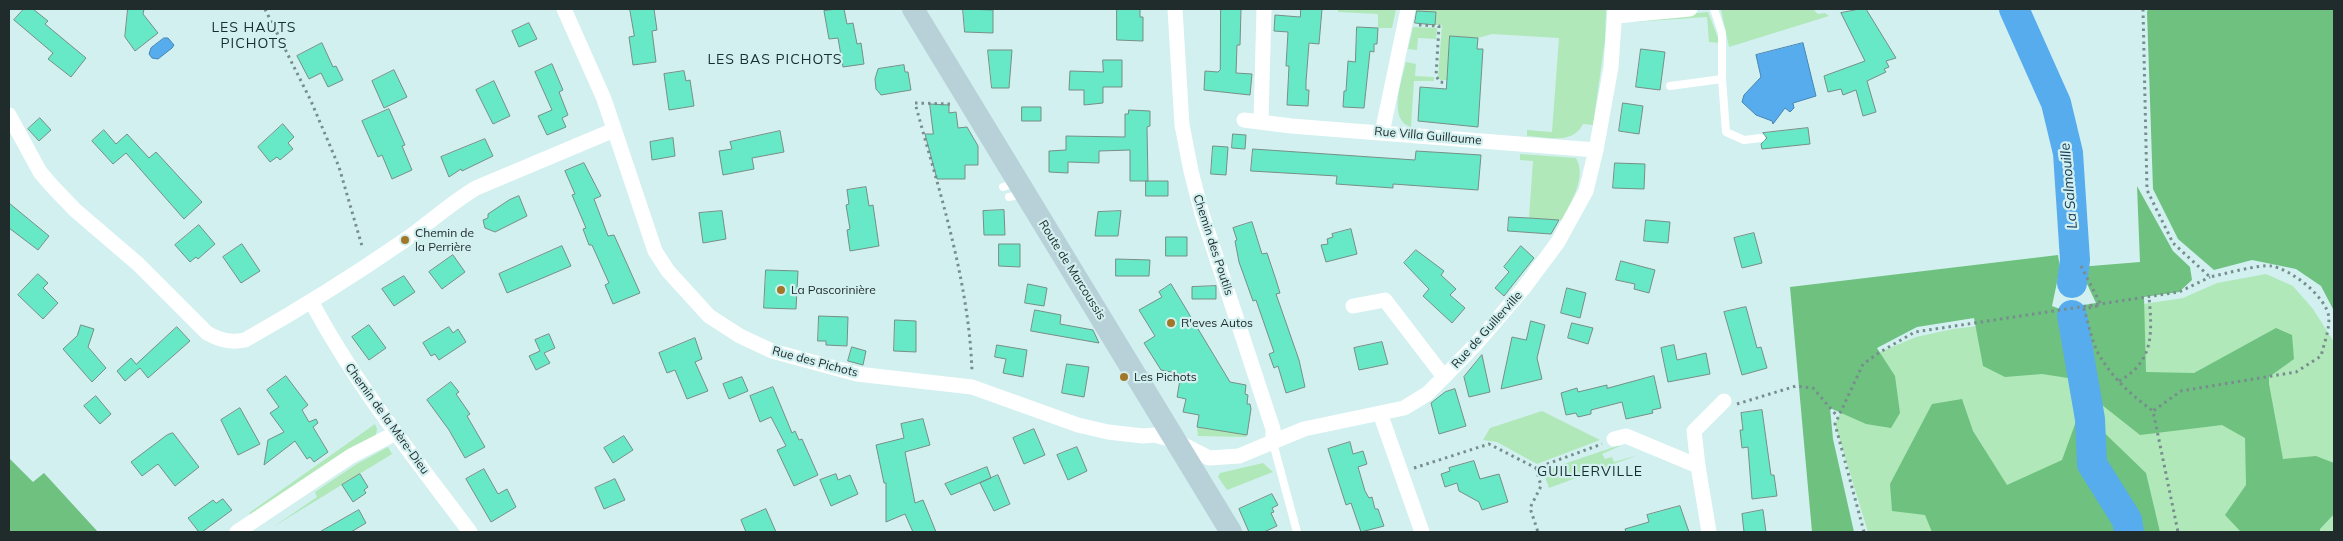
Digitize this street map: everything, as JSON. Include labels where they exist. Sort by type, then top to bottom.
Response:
[{"type":"main road","name":"Route de Marcoussis","points":[[912,9],[1014,190],[1231,532]]},
{"type":"street","name":"Rue des Pichots","points":[[564,9],[604,99],[655,251],[668,272],[709,316],[740,336],[772,351],[857,374],[972,387],[1078,424],[1108,432],[1143,436],[1154,434],[1174,440]]},
{"type":"street","name":"Chemin des Poutils","points":[[1175,9],[1182,125],[1191,171],[1205,224],[1273,429],[1273,443]]},
{"type":"street","points":[[1261,121],[1264,9]]},
{"type":"street","points":[[1382,133],[1408,9]]},
{"type":"street","points":[[1616,12],[1690,9]]},
{"type":"street","name":"Rue de Guillerville","points":[[1174,440],[1209,458],[1239,456],[1304,429],[1404,408],[1427,394],[1476,344],[1524,289],[1558,242],[1586,191],[1596,150],[1611,67],[1616,12]]},
{"type":"street","points":[[9,115],[40,172],[75,210],[138,264],[207,333],[219,339],[234,342],[245,340],[365,267],[411,235],[458,198],[476,188],[614,130]]},
{"type":"street","name":"Rue Villa Guillaume","points":[[1244,120],[1291,126],[1596,150]]},
{"type":"street","points":[[1353,306],[1384,300],[1444,377]]},
{"type":"street","name":"Chemin de la Mère-Dieu","points":[[311,301],[346,364],[470,532]]},
{"type":"street","points":[[1709,532],[1694,431],[1724,401]]},
{"type":"street","points":[[1380,413],[1422,532]]},
{"type":"street","points":[[237,532],[351,456],[396,433]]},
{"type":"street","points":[[1614,439],[1626,436],[1698,466]]},
{"type":"lane","points":[[1714,9],[1722,33],[1722,79],[1726,132],[1744,140],[1761,138]]},
{"type":"lane","points":[[1670,86],[1722,79]]},
{"type":"lane","name":"Chemin des Poutils","points":[[1273,443],[1297,532]]},
{"type":"path","points":[[265,9],[311,101],[336,159],[362,246]]},
{"type":"path","points":[[2143,9],[2147,190],[2173,242],[2210,277]]},
{"type":"path","points":[[1405,25],[1439,26],[1436,76],[1440,82],[1447,83]]},
{"type":"path","points":[[953,104],[914,103],[945,211],[969,320],[973,378]]},
{"type":"path","points":[[1864,532],[1835,424],[1863,364],[1915,332],[2179,292],[2210,277],[2271,265],[2294,274],[2314,291],[2329,316],[2327,334],[2321,356],[2296,372],[2181,391],[2153,411]]},
{"type":"path","points":[[2081,266],[2098,303]]},
{"type":"path","points":[[2119,381],[2139,367],[2147,351],[2150,338],[2148,296]]},
{"type":"path","points":[[2098,303],[2098,306],[2084,309],[2096,350],[2132,395],[2153,411],[2178,532]]},
{"type":"path","points":[[1724,401],[1733,405],[1796,386],[1813,388],[1838,417]]},
{"type":"path","points":[[1536,468],[1614,439]]},
{"type":"path","points":[[1402,472],[1489,444],[1536,468],[1541,486],[1530,508],[1538,532]]},
{"type":"green space","points":[[1338,9],[1396,9],[1392,28],[1378,28],[1378,14],[1338,12]]},
{"type":"green space","points":[[1416,9],[1606,9],[1605,40],[1593,125],[1583,124],[1579,131],[1566,137],[1527,136],[1527,130],[1552,132],[1559,38],[1492,34],[1478,38],[1450,36],[1447,80],[1441,80],[1438,77],[1442,25],[1435,25],[1436,12],[1416,11]]},
{"type":"green space","points":[[1813,9],[1818,14],[1825,13],[1829,16],[1729,47],[1721,10]]},
{"type":"green space","points":[[2148,9],[2334,9],[2334,311],[2321,286],[2296,269],[2252,260],[2214,270],[2178,239],[2153,189]]},
{"type":"green space","points":[[1708,12],[1720,43],[1709,42],[1707,17],[1633,22],[1655,17]]},
{"type":"green space","points":[[1413,27],[1437,28],[1436,39],[1418,38],[1417,50],[1408,49]]},
{"type":"green space","points":[[1406,62],[1416,64],[1415,76],[1434,77],[1434,81],[1414,81],[1411,127],[1404,123],[1398,108],[1399,89]]},
{"type":"green space","points":[[1520,154],[1576,158],[1579,165],[1579,181],[1562,220],[1529,218],[1533,161],[1520,160]]},
{"type":"green space","points":[[2137,186],[2173,251],[2190,267],[2192,280],[2179,292],[2144,297],[2146,372],[2194,373],[2276,328],[2292,335],[2294,359],[2269,377],[2269,384],[2283,459],[2316,456],[2334,463],[2334,514],[2320,529],[2320,532],[2241,532],[2225,515],[2246,485],[2245,438],[2222,425],[2140,435],[2068,378],[2042,374],[2005,377],[1983,366],[1974,318],[1917,327],[1877,348],[1895,376],[1900,413],[1891,428],[1866,424],[1830,408],[1833,439],[1854,532],[1812,532],[1790,287],[2058,255],[2060,268],[2052,306],[2060,309],[2096,303],[2079,267],[2140,262]]},
{"type":"green space","points":[[2266,274],[2293,286],[2313,309],[2334,342],[2334,532],[1868,532],[1835,424],[1863,364],[1880,352],[1916,337],[1953,329],[2072,315],[2183,298],[2217,283]]},
{"type":"green space","points":[[1962,399],[1973,431],[2007,485],[2062,460],[2078,416],[2090,419],[2146,473],[2160,532],[1932,532],[1925,515],[1892,511],[1890,484],[1932,404]]},
{"type":"green space","points":[[1542,411],[1600,440],[1537,464],[1497,442],[1483,440],[1490,428]]},
{"type":"green space","points":[[375,424],[377,429],[376,435],[251,516],[249,513]]},
{"type":"green space","points":[[1197,427],[1247,435],[1246,437],[1198,436]]},
{"type":"green space","points":[[1620,446],[1602,454],[1605,459],[1612,457],[1614,462],[1638,455],[1549,488],[1543,471]]},
{"type":"green space","points":[[388,447],[392,454],[273,527],[317,497],[315,492],[355,465]]},
{"type":"green space","points":[[9,458],[33,482],[44,473],[98,532],[9,532]]},
{"type":"green space","points":[[1263,463],[1273,472],[1227,490],[1218,477],[1220,473]]},
{"type":"water","points":[[164,38],[168,38],[174,45],[158,59],[152,58],[149,54],[151,48]]},
{"type":"water","points":[[1803,43],[1816,96],[1793,103],[1794,108],[1790,112],[1785,108],[1773,124],[1772,121],[1756,115],[1742,102],[1744,95],[1761,77],[1756,55]]},
{"type":"building","points":[[24,9],[33,9],[48,21],[45,24],[86,58],[71,77],[48,59],[53,53],[14,20]]},
{"type":"building","points":[[128,9],[144,9],[143,14],[158,33],[135,51],[125,37]]},
{"type":"building","points":[[630,9],[654,9],[657,30],[652,31],[656,62],[633,65],[629,37],[634,36]]},
{"type":"building","points":[[844,9],[847,24],[853,23],[857,44],[861,43],[864,64],[843,67],[838,38],[829,39],[824,11]]},
{"type":"building","points":[[963,9],[993,10],[993,33],[965,32]]},
{"type":"building","points":[[1117,9],[1140,9],[1140,17],[1143,17],[1143,41],[1117,40]]},
{"type":"building","points":[[1221,9],[1241,9],[1240,45],[1237,45],[1236,73],[1252,74],[1250,95],[1204,90],[1205,71],[1218,72],[1220,70]]},
{"type":"building","points":[[1301,9],[1322,9],[1319,44],[1309,43],[1306,82],[1306,90],[1309,90],[1308,106],[1287,105],[1289,66],[1286,66],[1288,32],[1274,31],[1275,15],[1300,17]]},
{"type":"building","points":[[1866,9],[1896,58],[1886,61],[1889,67],[1884,69],[1886,72],[1867,81],[1876,112],[1863,116],[1856,90],[1843,95],[1841,89],[1828,92],[1824,76],[1865,61],[1841,13]]},
{"type":"building","points":[[1417,11],[1436,12],[1435,25],[1415,23]]},
{"type":"building","points":[[529,23],[537,39],[519,47],[512,31]]},
{"type":"building","points":[[1357,27],[1378,28],[1377,44],[1374,44],[1374,52],[1370,51],[1364,108],[1343,107],[1348,61],[1355,62]]},
{"type":"building","points":[[1450,36],[1478,38],[1477,49],[1483,49],[1478,127],[1418,121],[1420,87],[1446,89]]},
{"type":"building","points":[[322,43],[333,67],[336,66],[343,80],[328,87],[321,73],[309,79],[297,56]]},
{"type":"building","points":[[1641,49],[1665,52],[1660,90],[1636,87]]},
{"type":"building","points":[[988,50],[1012,50],[1009,88],[992,88]]},
{"type":"building","points":[[1103,60],[1122,60],[1122,87],[1103,87],[1103,103],[1084,105],[1084,90],[1069,90],[1070,71],[1103,72]]},
{"type":"building","points":[[552,64],[563,90],[559,92],[568,115],[562,118],[566,127],[547,135],[538,116],[552,110],[535,72]]},
{"type":"building","points":[[904,65],[905,72],[908,72],[911,90],[881,95],[876,89],[875,79],[878,69]]},
{"type":"building","points":[[394,70],[407,97],[384,108],[372,81]]},
{"type":"building","points":[[684,71],[686,81],[690,80],[694,106],[669,110],[664,74]]},
{"type":"building","points":[[494,81],[510,116],[493,124],[476,90]]},
{"type":"building","points":[[1623,103],[1643,106],[1639,134],[1619,131]]},
{"type":"building","points":[[930,104],[949,105],[949,113],[956,112],[958,128],[967,127],[978,146],[978,165],[965,165],[965,179],[937,179],[925,134],[933,134]]},
{"type":"building","points":[[1022,107],[1041,107],[1041,121],[1022,121]]},
{"type":"building","points":[[389,109],[405,145],[402,146],[412,170],[392,179],[382,155],[378,157],[362,121]]},
{"type":"building","points":[[1129,110],[1150,111],[1150,126],[1147,127],[1148,181],[1130,181],[1130,150],[1099,151],[1099,163],[1068,162],[1068,173],[1049,172],[1049,151],[1066,150],[1066,136],[1125,137],[1125,114],[1128,114]]},
{"type":"building","points":[[40,118],[51,130],[39,141],[28,129]]},
{"type":"building","points":[[283,124],[294,137],[288,143],[293,149],[280,160],[277,157],[270,162],[258,147]]},
{"type":"building","points":[[1808,128],[1810,144],[1762,149],[1761,144],[1767,138],[1763,133]]},
{"type":"building","points":[[104,130],[116,144],[127,134],[149,158],[156,152],[202,202],[184,219],[126,153],[113,164],[92,141]]},
{"type":"building","points":[[780,131],[784,152],[752,158],[754,169],[723,175],[719,151],[732,149],[730,142]]},
{"type":"building","points":[[1233,134],[1246,135],[1245,149],[1232,148]]},
{"type":"building","points":[[673,138],[675,156],[652,160],[650,142]]},
{"type":"building","points":[[485,139],[493,156],[462,171],[461,169],[449,177],[441,157]]},
{"type":"building","points":[[1213,146],[1228,147],[1226,175],[1211,174]]},
{"type":"building","points":[[1253,149],[1415,160],[1416,151],[1481,155],[1478,190],[1393,184],[1393,188],[1336,184],[1337,176],[1251,171]]},
{"type":"building","points":[[584,163],[601,196],[594,199],[608,236],[614,235],[640,293],[613,304],[605,285],[609,283],[592,245],[589,245],[583,229],[586,228],[572,195],[575,194],[565,171]]},
{"type":"building","points":[[1615,163],[1645,164],[1644,189],[1613,188]]},
{"type":"building","points":[[1146,181],[1168,181],[1168,196],[1146,196]]},
{"type":"building","points":[[866,187],[869,206],[873,205],[879,246],[850,251],[847,230],[850,229],[846,205],[849,204],[847,190]]},
{"type":"building","points":[[519,196],[527,216],[495,232],[485,228],[483,220],[488,218],[488,214],[509,200]]},
{"type":"building","points":[[9,203],[49,236],[38,250],[9,228]]},
{"type":"building","points":[[1004,210],[1005,235],[984,235],[983,211]]},
{"type":"building","points":[[722,211],[726,239],[703,243],[699,213]]},
{"type":"building","points":[[1121,211],[1118,236],[1095,236],[1098,212]]},
{"type":"building","points":[[1509,217],[1559,220],[1551,234],[1508,231]]},
{"type":"building","points":[[1646,220],[1670,222],[1668,243],[1644,241]]},
{"type":"building","points":[[1252,222],[1262,254],[1267,253],[1276,280],[1280,293],[1276,294],[1299,360],[1305,387],[1286,393],[1278,366],[1274,368],[1269,354],[1274,352],[1256,300],[1253,301],[1239,262],[1235,241],[1237,240],[1233,228]]},
{"type":"building","points":[[199,225],[215,244],[198,259],[196,257],[190,262],[175,245]]},
{"type":"building","points":[[1351,229],[1357,254],[1326,262],[1321,245],[1328,244],[1327,239],[1333,237],[1332,234]]},
{"type":"building","points":[[1754,233],[1762,263],[1742,268],[1734,238]]},
{"type":"building","points":[[1166,237],[1187,237],[1187,256],[1166,256]]},
{"type":"building","points":[[242,244],[260,271],[241,283],[223,257]]},
{"type":"building","points":[[999,244],[1020,244],[1020,267],[999,266]]},
{"type":"building","points":[[562,246],[571,266],[507,293],[499,274]]},
{"type":"building","points":[[1521,246],[1534,258],[1504,296],[1495,288],[1509,272],[1504,267]]},
{"type":"building","points":[[1416,250],[1444,271],[1441,275],[1456,289],[1450,295],[1465,308],[1452,323],[1423,296],[1429,289],[1404,263]]},
{"type":"building","points":[[453,255],[465,272],[442,289],[429,272]]},
{"type":"building","points":[[1116,259],[1150,260],[1149,276],[1116,276]]},
{"type":"building","points":[[1621,261],[1655,270],[1649,293],[1634,289],[1635,284],[1616,280]]},
{"type":"building","name":"La Pascorinière","points":[[766,270],[798,271],[796,309],[764,308]]},
{"type":"building","points":[[38,274],[48,283],[43,288],[58,303],[43,319],[18,295]]},
{"type":"building","points":[[404,276],[415,292],[394,306],[382,289]]},
{"type":"building","points":[[1028,284],[1047,288],[1044,306],[1025,303]]},
{"type":"building","points":[[1171,284],[1230,382],[1246,385],[1247,404],[1250,404],[1251,409],[1247,435],[1197,427],[1199,415],[1183,412],[1186,399],[1177,397],[1181,374],[1161,370],[1144,343],[1155,336],[1139,310],[1162,297],[1159,292]]},
{"type":"building","points":[[1216,286],[1216,299],[1192,299],[1192,287]]},
{"type":"building","points":[[1567,288],[1586,293],[1580,318],[1561,313]]},
{"type":"building","points":[[1746,307],[1757,348],[1761,347],[1767,368],[1742,375],[1724,312]]},
{"type":"building","points":[[1035,310],[1061,315],[1060,324],[1093,330],[1099,343],[1031,331]]},
{"type":"building","points":[[819,316],[848,317],[847,346],[826,345],[826,341],[818,341]]},
{"type":"building","points":[[895,320],[916,321],[916,352],[894,351]]},
{"type":"building","points":[[1531,321],[1545,325],[1537,358],[1542,379],[1501,389],[1512,337],[1526,340]]},
{"type":"building","points":[[1572,323],[1593,328],[1588,344],[1568,338]]},
{"type":"building","points":[[81,325],[94,329],[88,347],[106,368],[92,382],[63,349],[77,336]]},
{"type":"building","points":[[369,325],[386,348],[369,360],[352,337]]},
{"type":"building","points":[[177,327],[190,341],[148,378],[140,368],[125,381],[117,371],[131,358],[136,364]]},
{"type":"building","points":[[449,327],[453,333],[458,329],[466,342],[439,360],[435,354],[431,356],[423,343]]},
{"type":"building","points":[[549,334],[555,348],[544,353],[550,363],[536,370],[529,356],[540,351],[535,340]]},
{"type":"building","points":[[695,338],[702,359],[695,362],[708,391],[687,399],[675,370],[667,373],[659,353]]},
{"type":"building","points":[[1382,342],[1388,364],[1359,370],[1354,348]]},
{"type":"building","points":[[997,345],[1027,350],[1023,377],[1003,373],[1006,359],[995,357]]},
{"type":"building","points":[[1674,345],[1677,360],[1706,353],[1710,374],[1668,382],[1661,348]]},
{"type":"building","points":[[852,347],[866,351],[863,365],[848,361]]},
{"type":"building","points":[[1482,355],[1490,392],[1469,397],[1464,377]]},
{"type":"building","points":[[1067,364],[1089,367],[1084,397],[1062,393]]},
{"type":"building","points":[[286,376],[308,405],[302,410],[309,422],[316,419],[318,423],[313,427],[328,452],[314,462],[310,457],[307,459],[295,441],[264,465],[268,440],[284,432],[270,413],[279,407],[267,390]]},
{"type":"building","points":[[1654,376],[1661,408],[1652,410],[1653,413],[1626,419],[1622,402],[1591,410],[1591,414],[1578,417],[1576,413],[1566,415],[1561,393],[1577,388],[1578,392],[1607,385],[1607,388]]},
{"type":"building","points":[[742,377],[748,391],[729,399],[723,384]]},
{"type":"building","points":[[451,382],[459,392],[456,394],[470,414],[467,416],[485,447],[465,458],[449,430],[427,400]]},
{"type":"building","points":[[773,387],[792,433],[795,431],[799,440],[802,439],[818,475],[794,486],[777,450],[786,446],[771,417],[760,422],[750,396]]},
{"type":"building","points":[[1455,389],[1466,426],[1439,434],[1431,403],[1445,392]]},
{"type":"building","points":[[96,396],[111,414],[100,424],[84,406]]},
{"type":"building","points":[[240,408],[260,444],[238,455],[221,420]]},
{"type":"building","points":[[1762,410],[1771,475],[1774,475],[1777,496],[1752,499],[1748,447],[1742,448],[1740,430],[1743,430],[1741,413]]},
{"type":"building","points":[[923,419],[930,445],[905,452],[915,503],[923,500],[936,532],[913,532],[905,514],[886,522],[886,483],[884,483],[876,445],[904,438],[901,424]]},
{"type":"building","points":[[1034,429],[1045,455],[1024,464],[1013,438]]},
{"type":"building","points":[[173,433],[199,467],[175,486],[158,464],[142,476],[131,462],[167,435]]},
{"type":"building","points":[[624,436],[633,450],[613,463],[604,448]]},
{"type":"building","points":[[1350,442],[1353,454],[1363,451],[1367,464],[1358,467],[1365,491],[1369,498],[1372,497],[1375,509],[1378,509],[1384,526],[1361,532],[1351,503],[1346,505],[1328,449]]},
{"type":"building","points":[[1077,447],[1087,471],[1068,480],[1057,455]]},
{"type":"building","points":[[1474,461],[1480,479],[1499,474],[1508,502],[1482,510],[1479,502],[1459,491],[1457,483],[1445,487],[1441,474],[1450,471],[1449,468]]},
{"type":"building","points":[[987,467],[991,478],[951,495],[945,484]]},
{"type":"building","points":[[484,469],[498,494],[507,489],[516,507],[491,522],[466,479]]},
{"type":"building","points":[[360,474],[368,487],[364,490],[366,493],[353,502],[342,485]]},
{"type":"building","points":[[836,474],[838,480],[850,475],[858,494],[831,506],[820,480]]},
{"type":"building","points":[[998,475],[1010,504],[994,511],[980,483]]},
{"type":"building","points":[[615,479],[625,500],[604,509],[595,488]]},
{"type":"building","points":[[1272,494],[1278,505],[1272,508],[1274,512],[1271,513],[1277,526],[1264,532],[1249,532],[1239,509]]},
{"type":"building","points":[[223,499],[232,510],[202,532],[199,532],[188,518],[213,500],[216,503]]},
{"type":"building","points":[[1680,506],[1689,532],[1626,532],[1625,529],[1649,522],[1647,515]]},
{"type":"building","points":[[766,509],[776,532],[746,532],[741,520]]},
{"type":"building","points":[[359,510],[366,523],[351,532],[320,532]]},
{"type":"building","points":[[1763,510],[1766,532],[1744,532],[1742,514]]},
{"type":"waterway","name":"La Salmouille","points":[[2014,9],[2056,103],[2068,153],[2075,260],[2072,283]]},
{"type":"waterway","name":"La Salmouille","points":[[2072,315],[2090,419],[2092,464],[2127,520],[2129,532]]},
{"type":"place","name":"Chemin de la Perrière","points":[[405,240]]},
{"type":"place","name":"La Pascorinière","points":[[781,290]]},
{"type":"place","name":"R'eves Autos","points":[[1171,323]]},
{"type":"place","name":"Les Pichots","points":[[1124,377]]},
{"type":"district","name":"LES HAUTS PICHOTS","points":[[254,36]]},
{"type":"district","name":"LES BAS PICHOTS","points":[[775,60]]},
{"type":"district","name":"GUILLERVILLE","points":[[1590,472]]}]
